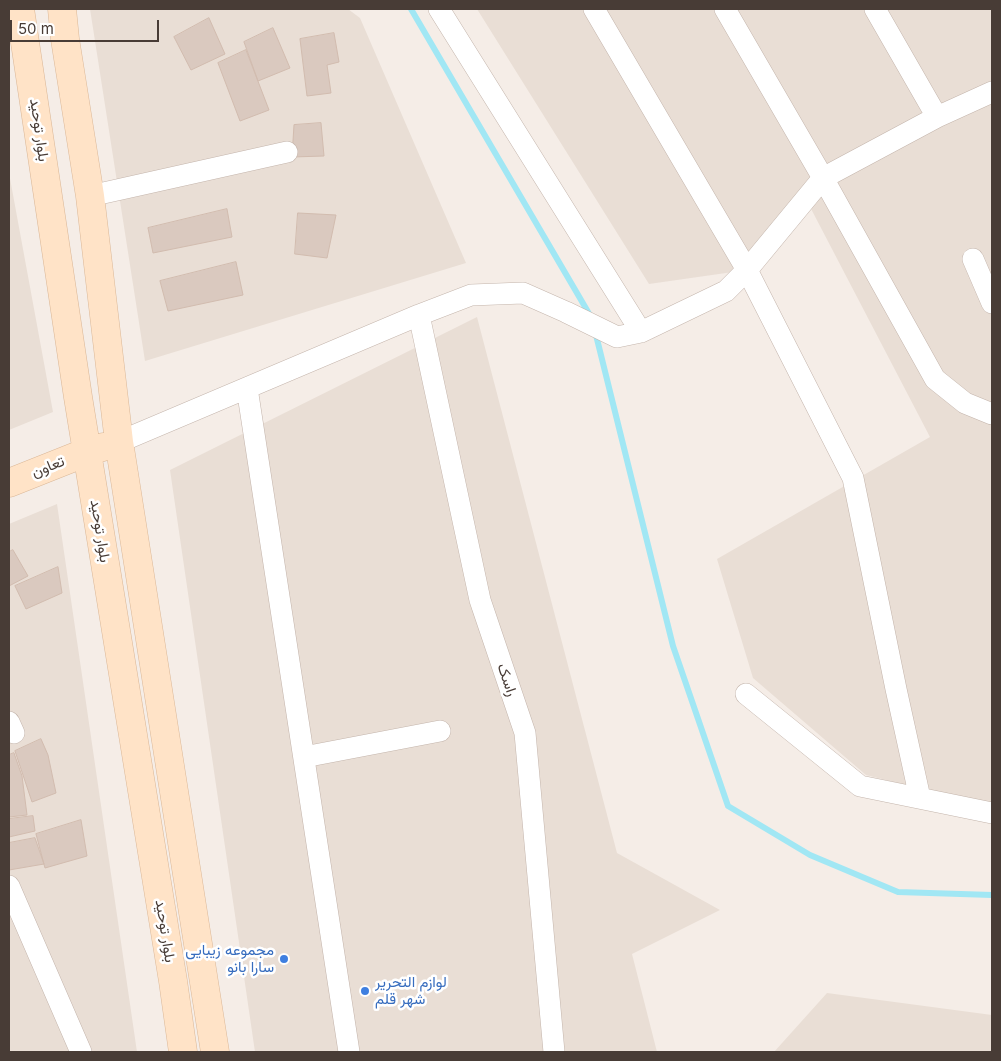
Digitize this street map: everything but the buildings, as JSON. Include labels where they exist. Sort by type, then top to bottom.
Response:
[{"type":"main road","name":"بلوار توحید","points":[[20,9],[78,397],[183,1052]]},
{"type":"main road","name":"بلوار توحید","points":[[62,9],[90,196],[119,442],[215,1052]]},
{"type":"main road","name":"تعاون","points":[[9,483],[87,452],[119,442]]},
{"type":"main road","points":[[173,981],[202,977]]},
{"type":"street","points":[[438,9],[641,332]]},
{"type":"street","points":[[594,9],[747,270],[853,478],[920,798]]},
{"type":"street","points":[[724,9],[823,178],[935,380],[965,403],[992,414]]},
{"type":"street","points":[[875,9],[937,117]]},
{"type":"street","points":[[119,442],[419,315],[471,295],[522,292],[617,337],[641,332],[726,291],[747,270],[823,178],[937,117],[992,92]]},
{"type":"street","points":[[90,196],[286,152]]},
{"type":"street","points":[[972,259],[992,303]]},
{"type":"street","name":"راسک","points":[[419,315],[480,600],[525,733],[554,1052]]},
{"type":"street","points":[[247,388],[349,1052]]},
{"type":"street","points":[[746,694],[860,786],[992,814]]},
{"type":"street","points":[[304,757],[440,731]]},
{"type":"street","points":[[9,886],[81,1052]]},
{"type":"shaded area","points":[[90,9],[348,9],[360,18],[466,263],[145,361]]},
{"type":"shaded area","points":[[477,9],[992,9],[992,807],[866,775],[753,678],[717,559],[930,437],[808,203],[747,270],[649,284]]},
{"type":"shaded area","points":[[9,173],[53,412],[9,430]]},
{"type":"shaded area","points":[[477,317],[617,853],[720,910],[632,954],[657,1052],[255,1052],[170,470]]},
{"type":"shaded area","points":[[57,504],[137,1052],[9,1052],[9,524]]},
{"type":"shaded area","points":[[827,993],[992,1015],[992,1052],[774,1052]]},
{"type":"waterway","points":[[411,9],[591,317]]},
{"type":"waterway","points":[[595,331],[673,646],[728,806],[810,855],[898,892],[992,895]]},
{"type":"place","name":"مجموعه زیبایی سارا بانو","points":[[284,959]]},
{"type":"place","name":"لوازم التحریر شهر قلم","points":[[365,991]]}]
